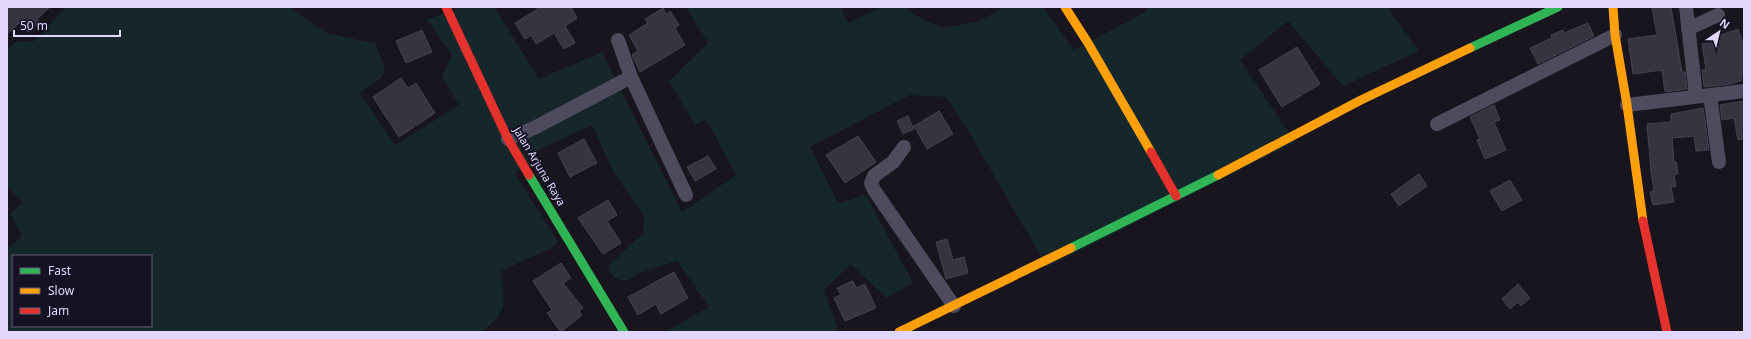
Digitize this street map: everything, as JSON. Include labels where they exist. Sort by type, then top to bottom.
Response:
[{"type":"street","name":"Jalan Arjuna Raya","points":[[446,7],[508,138],[624,332]]},
{"type":"street","points":[[1064,7],[1088,43],[1176,196]]},
{"type":"street","points":[[899,332],[1176,196],[1368,97],[1558,7]]},
{"type":"street","points":[[1613,7],[1615,35],[1627,105],[1640,208],[1666,332]]},
{"type":"street","points":[[1686,7],[1688,29],[1719,162]]},
{"type":"street","points":[[1688,29],[1718,15]]},
{"type":"street","points":[[1437,124],[1615,35]]},
{"type":"street","points":[[618,40],[631,77],[686,195]]},
{"type":"street","points":[[508,138],[534,128],[631,77]]},
{"type":"street","points":[[1627,105],[1744,91]]},
{"type":"street","points":[[904,147],[893,162],[874,176],[871,183],[874,190],[954,306]]},
{"type":"shaded area","points":[[66,7],[291,7],[297,13],[327,33],[376,44],[385,68],[381,78],[360,93],[395,145],[459,105],[442,77],[452,55],[427,19],[455,10],[454,7],[494,7],[539,79],[602,52],[682,212],[736,175],[706,119],[695,125],[669,81],[708,43],[686,7],[841,7],[848,23],[882,7],[905,7],[915,15],[943,28],[980,21],[1004,7],[1043,7],[1074,50],[1147,11],[1145,7],[1392,7],[1389,10],[1419,51],[1343,86],[1288,21],[1240,60],[1295,142],[1047,267],[972,137],[946,97],[910,95],[810,147],[838,203],[866,195],[913,283],[886,298],[851,264],[824,290],[839,332],[665,332],[709,307],[677,261],[639,273],[627,281],[614,278],[607,267],[643,233],[644,216],[613,171],[592,125],[541,149],[515,174],[558,242],[552,248],[501,271],[504,299],[503,306],[497,319],[481,332],[7,332],[7,250],[22,236],[10,213],[23,203],[7,185],[7,49],[16,42],[34,41]]},
{"type":"building","points":[[7,7],[50,7],[37,19],[40,22],[28,32],[19,23],[7,34]]},
{"type":"building","points":[[541,7],[571,7],[577,18],[565,26],[575,43],[564,49],[554,33],[536,44],[531,35],[525,39],[515,23]]},
{"type":"building","points":[[1652,7],[1671,7],[1682,72],[1685,72],[1687,89],[1665,92],[1662,70],[1633,74],[1628,39],[1657,35]]},
{"type":"building","points":[[663,8],[666,14],[670,11],[679,25],[675,28],[685,45],[640,72],[632,55],[638,51],[629,35],[648,23],[645,19]]},
{"type":"building","points":[[1588,23],[1594,36],[1538,64],[1530,48],[1552,38],[1551,35],[1563,30],[1564,33]]},
{"type":"building","points":[[1738,29],[1744,46],[1744,74],[1741,75],[1742,80],[1731,84],[1704,87],[1702,70],[1706,69],[1702,44],[1720,42],[1718,36]]},
{"type":"building","points":[[422,30],[432,52],[406,63],[396,41]]},
{"type":"building","points":[[1297,47],[1320,84],[1282,107],[1259,70]]},
{"type":"building","points":[[401,78],[408,88],[416,83],[435,113],[399,137],[373,97]]},
{"type":"building","points":[[1744,101],[1744,139],[1738,140],[1734,118],[1722,120],[1720,105]]},
{"type":"building","points":[[1494,105],[1500,120],[1494,122],[1506,150],[1485,159],[1477,140],[1480,139],[1470,117]]},
{"type":"building","points":[[1703,108],[1709,150],[1696,151],[1694,136],[1672,138],[1674,162],[1676,162],[1678,174],[1674,175],[1676,186],[1671,187],[1674,202],[1653,205],[1650,192],[1654,191],[1647,124],[1671,122],[1671,114]]},
{"type":"building","points":[[939,111],[953,134],[927,149],[914,126]]},
{"type":"building","points":[[908,116],[914,129],[903,134],[897,121]]},
{"type":"building","points":[[858,136],[876,162],[845,183],[826,155]]},
{"type":"building","points":[[584,139],[597,163],[570,177],[558,153]]},
{"type":"building","points":[[708,156],[716,169],[695,181],[687,167]]},
{"type":"building","points":[[1419,174],[1427,186],[1399,206],[1391,194]]},
{"type":"building","points":[[1510,180],[1522,200],[1502,211],[1490,191]]},
{"type":"building","points":[[608,200],[617,215],[607,221],[621,243],[603,254],[578,218]]},
{"type":"building","points":[[947,239],[953,260],[964,257],[968,273],[946,279],[936,242]]},
{"type":"building","points":[[561,263],[571,278],[563,283],[583,308],[579,311],[582,315],[561,332],[547,313],[552,310],[533,281]]},
{"type":"building","points":[[674,272],[688,298],[661,314],[656,304],[638,315],[628,297]]},
{"type":"building","points":[[853,281],[856,288],[865,284],[876,308],[845,321],[834,298],[841,295],[837,288]]},
{"type":"building","points":[[1518,284],[1530,298],[1521,306],[1518,302],[1510,309],[1502,299]]},
{"type":"traffic: fast","points":[[1470,48],[1558,7]]},
{"type":"traffic: fast","points":[[529,175],[624,332]]},
{"type":"traffic: fast","points":[[1071,248],[1218,175]]},
{"type":"traffic: slow","points":[[1065,7],[1088,43],[1151,152]]},
{"type":"traffic: slow","points":[[1613,7],[1615,35],[1627,105],[1643,221]]},
{"type":"traffic: slow","points":[[1218,175],[1361,100],[1470,48]]},
{"type":"traffic: slow","points":[[899,332],[1071,248]]},
{"type":"traffic: jam","points":[[446,7],[508,139],[529,175]]},
{"type":"traffic: jam","points":[[1151,152],[1176,196]]},
{"type":"traffic: jam","points":[[1643,221],[1667,332]]}]
